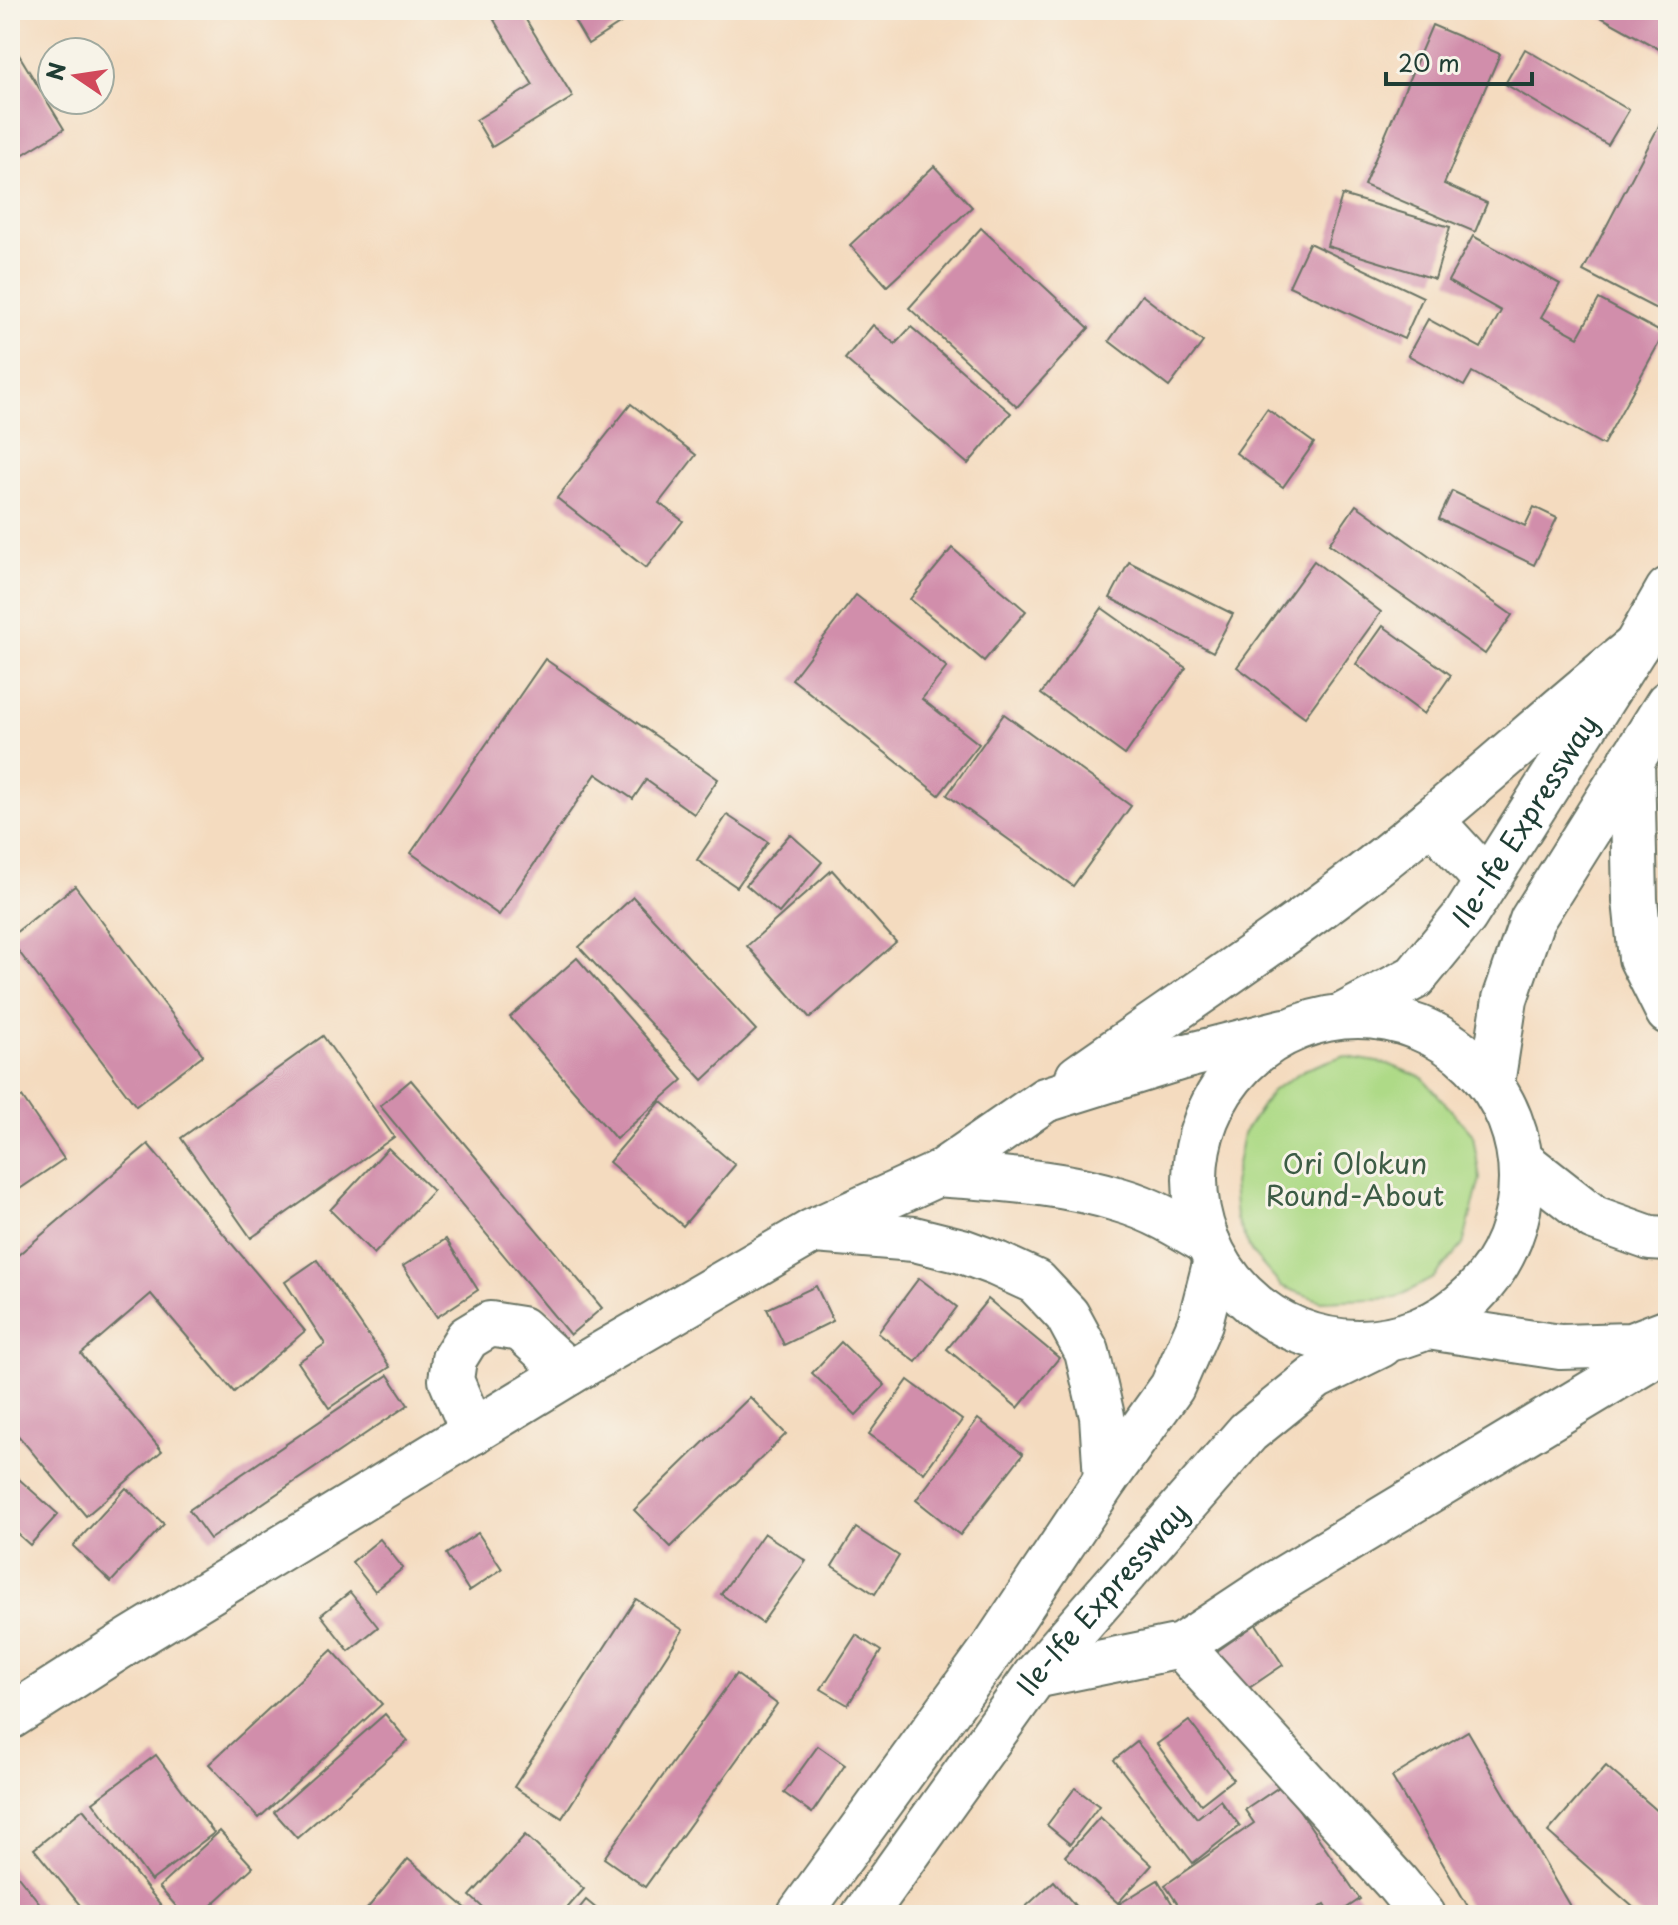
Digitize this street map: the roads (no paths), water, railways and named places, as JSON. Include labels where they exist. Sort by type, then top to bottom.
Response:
[{"type":"main road","name":"Ile-Ife Expressway","points":[[1344,1015],[1415,977],[1465,916],[1636,646],[1668,590]]},
{"type":"main road","points":[[10,1717],[132,1639],[569,1373],[813,1231],[938,1174],[1342,891],[1431,820],[1578,692],[1636,646]]},
{"type":"main road","name":"Ile-Ife Expressway","points":[[1492,1084],[1505,999],[1532,920],[1668,703]]},
{"type":"main road","points":[[1632,759],[1635,900],[1641,958],[1668,1012]]},
{"type":"main road","points":[[1431,820],[1487,881]]},
{"type":"main road","name":"Ile-Ife Expressway","points":[[864,1915],[1035,1676],[1248,1432],[1316,1377],[1410,1333],[1469,1298],[1501,1258],[1519,1211],[1520,1160],[1511,1120],[1492,1084],[1451,1043],[1400,1020],[1344,1015]]},
{"type":"main road","points":[[1045,1100],[1193,1054],[1344,1015]]},
{"type":"main road","points":[[1212,1251],[1195,1195],[1198,1146],[1215,1099],[1246,1060],[1285,1031]]},
{"type":"main road","points":[[1520,1160],[1594,1218],[1650,1238],[1668,1239]]},
{"type":"main road","points":[[938,1174],[1054,1184],[1121,1200],[1165,1217],[1212,1251],[1248,1300],[1291,1329],[1341,1342],[1410,1333],[1560,1347],[1631,1345],[1668,1331]]},
{"type":"main road","points":[[813,1231],[914,1239],[962,1251],[1036,1282],[1067,1315],[1087,1352],[1102,1416],[1106,1479]]},
{"type":"main road","name":"Ile-Ife Expressway","points":[[799,1915],[996,1644],[1106,1479],[1172,1387],[1200,1323],[1212,1251]]},
{"type":"main road","points":[[473,1432],[451,1380],[454,1359],[467,1338],[490,1324],[521,1329],[569,1373]]},
{"type":"main road","points":[[1035,1676],[1181,1646],[1276,1583],[1668,1347]]},
{"type":"main road","points":[[1181,1646],[1423,1915]]},
{"type":"park label","name":"Ori Olokun Round-About","points":[[1355,1180]]}]
